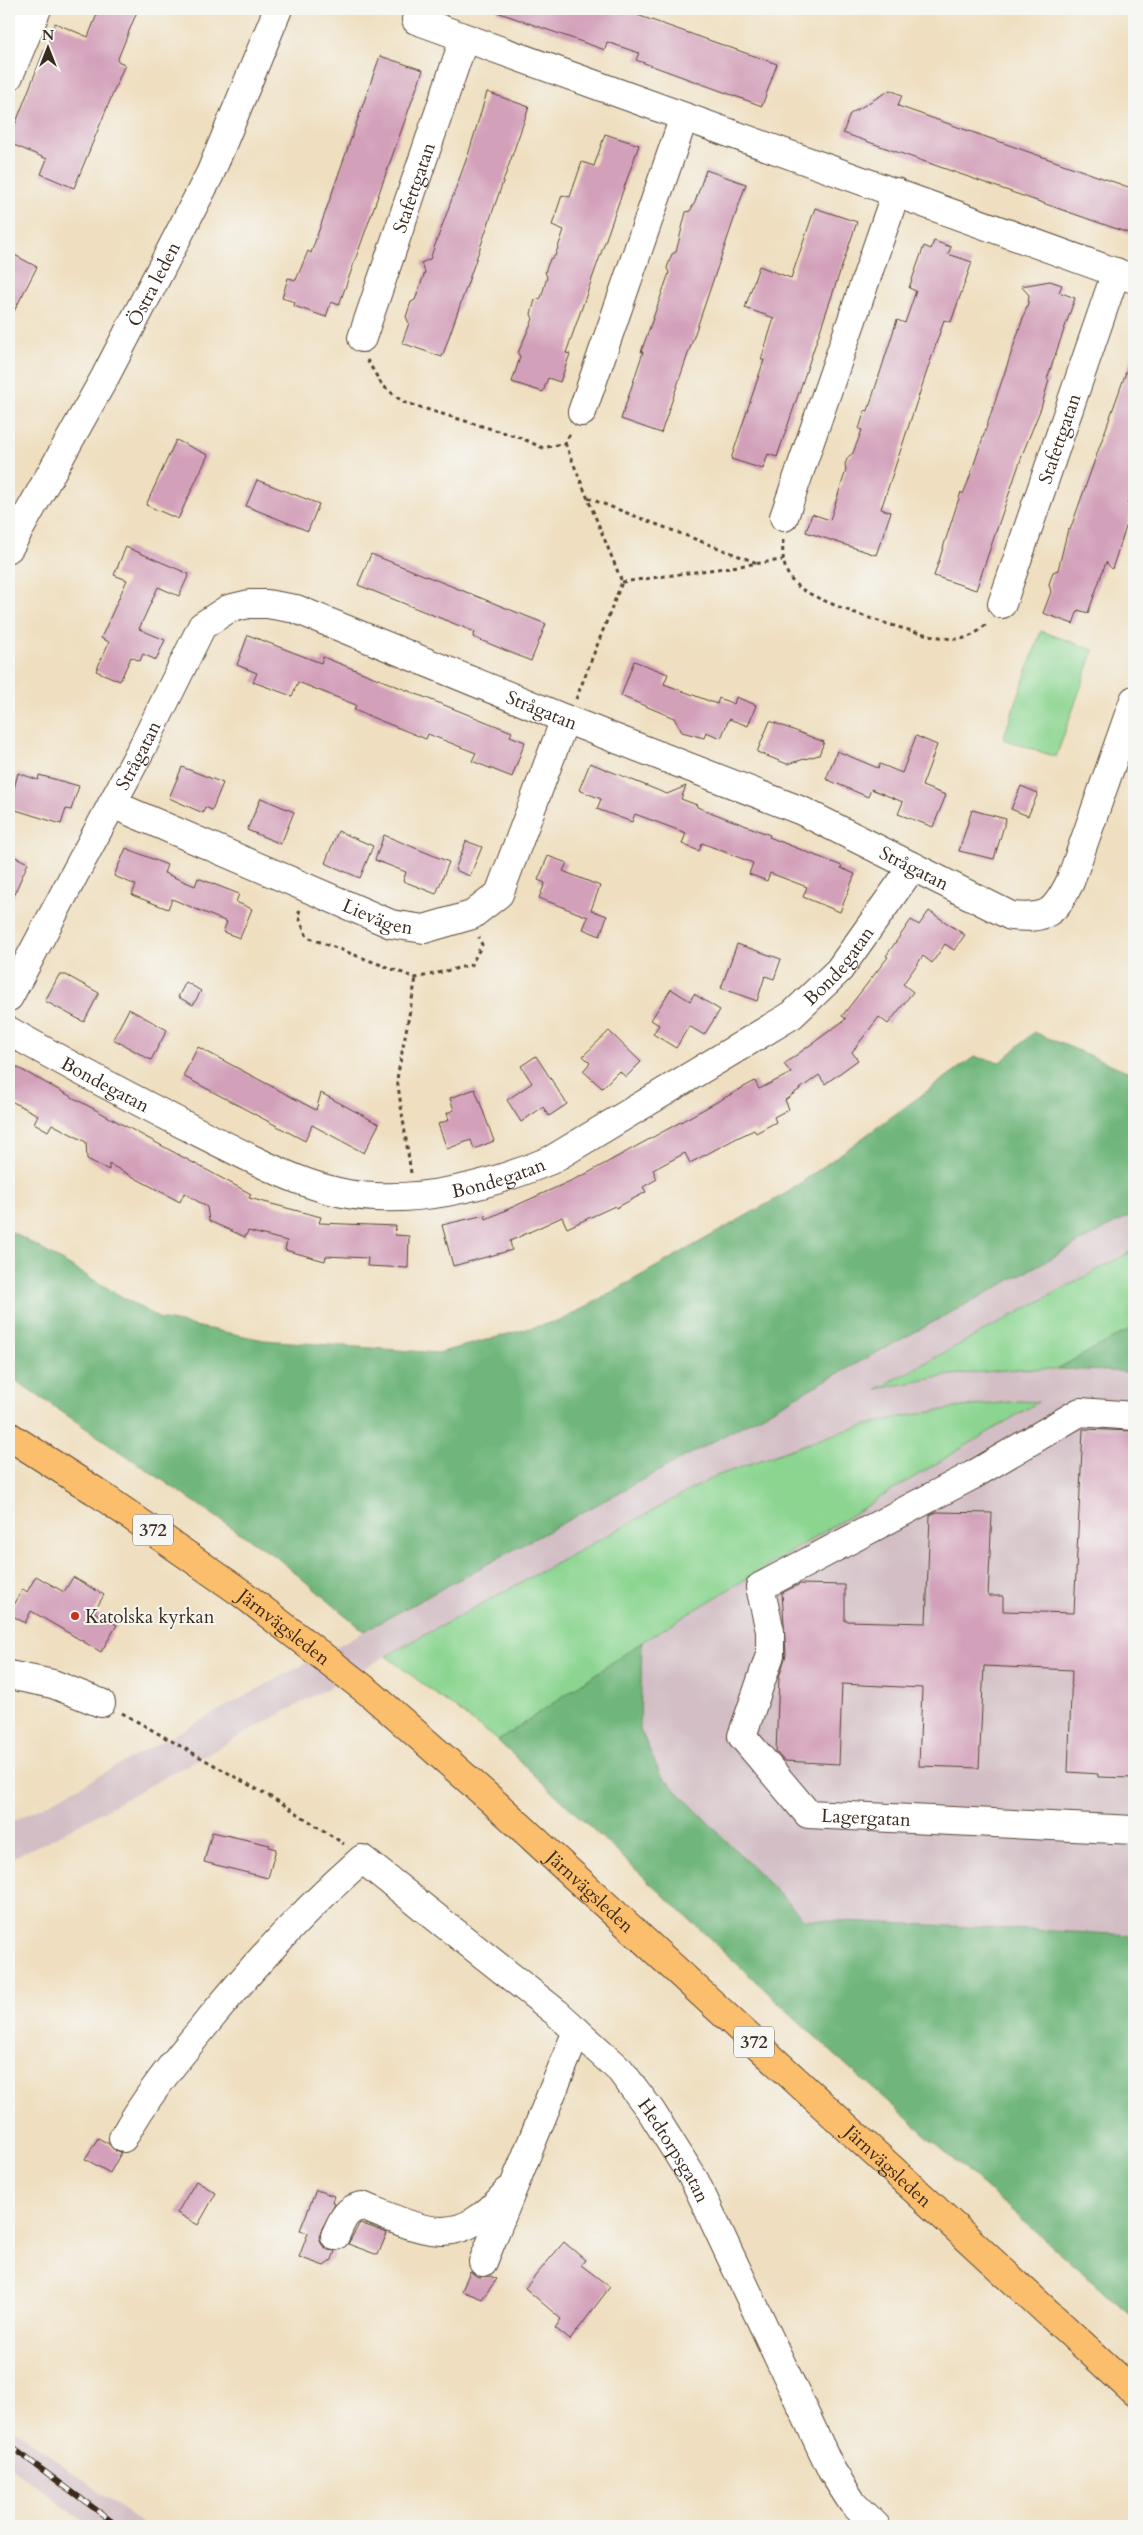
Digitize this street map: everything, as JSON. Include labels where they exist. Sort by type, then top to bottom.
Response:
[{"type":"main road","name":"Järnvägsleden","points":[[9,1436],[155,1531],[292,1630],[371,1694],[496,1804],[1134,2392]]},
{"type":"street","name":"Östra leden","points":[[9,548],[105,377],[210,174],[278,9]]},
{"type":"street","points":[[9,76],[26,13]]},
{"type":"street","name":"Stafettgatan","points":[[416,20],[464,39],[896,192],[1125,276],[1002,604]]},
{"type":"street","name":"Stafettgatan","points":[[362,338],[464,39]]},
{"type":"street","points":[[582,412],[684,117]]},
{"type":"street","points":[[784,517],[896,192]]},
{"type":"street","name":"Strågatan","points":[[9,997],[112,804],[202,626],[228,609],[249,604],[267,604],[296,609],[565,719],[802,811],[1011,916],[1036,918],[1058,906],[1070,882],[1134,700]]},
{"type":"street","name":"Lievägen","points":[[112,804],[391,924],[424,929],[472,915],[500,894],[565,719]]},
{"type":"street","name":"Bondegatan","points":[[9,1031],[166,1116],[295,1178],[331,1189],[374,1197],[415,1195],[464,1188],[509,1178],[551,1160],[792,1015],[839,970],[913,866]]},
{"type":"street","name":"Lagergatan","points":[[1134,1416],[1080,1412],[973,1476],[760,1587],[770,1632],[770,1655],[742,1736],[808,1814],[1134,1830]]},
{"type":"street","points":[[9,1675],[53,1684],[101,1703]]},
{"type":"street","points":[[123,2138],[142,2104],[230,1995],[305,1911],[362,1859]]},
{"type":"street","name":"Hedtorpsgatan","points":[[362,1859],[503,1969],[620,2070],[651,2112],[695,2181],[832,2471],[852,2502],[876,2526]]},
{"type":"street","points":[[483,2262],[577,2031]]},
{"type":"street","points":[[335,2236],[345,2214],[353,2208],[362,2206],[411,2226],[450,2231],[471,2224],[490,2212],[517,2179]]},
{"type":"path","points":[[362,338],[367,362],[382,385],[403,402],[522,438],[543,448],[565,443],[582,412]]},
{"type":"path","points":[[565,443],[622,582],[577,697],[565,719]]},
{"type":"path","points":[[588,498],[760,564]]},
{"type":"path","points":[[784,517],[782,560],[794,583],[812,594],[857,613],[928,636],[960,639],[980,631],[1002,604]]},
{"type":"path","points":[[622,582],[782,560]]},
{"type":"path","points":[[415,1195],[397,1079],[416,978]]},
{"type":"path","points":[[136,1720],[332,1835],[362,1859]]},
{"type":"shaded area","points":[[1134,1213],[1134,1250],[879,1388],[951,1375],[1017,1369],[1134,1372],[1134,1935],[804,1919],[660,1774],[640,1729],[642,1642],[1037,1402],[955,1408],[895,1418],[840,1432],[718,1475],[48,1841],[9,1859],[9,1823]]},
{"type":"shaded area","points":[[9,2425],[145,2526],[90,2526],[9,2466]]},
{"type":"green space","points":[[1041,631],[1094,650],[1056,757],[1003,739]]},
{"type":"green space","points":[[1034,1032],[1134,1074],[1134,1213],[364,1631],[280,1560],[9,1376],[9,1230],[160,1319],[264,1340],[438,1353],[564,1319],[788,1192],[974,1057],[1001,1062]]},
{"type":"green space","points":[[1134,1250],[1134,1327],[1057,1369],[1017,1369],[951,1375],[877,1389]]},
{"type":"green space","points":[[1134,1327],[1134,1372],[1057,1369]]},
{"type":"green space","points":[[1019,1401],[1038,1402],[642,1642],[498,1741],[386,1656],[716,1476],[840,1432],[895,1418],[955,1408]]},
{"type":"green space","points":[[642,1642],[640,1729],[660,1774],[804,1919],[1134,1935],[1134,2318],[837,2057],[498,1741]]},
{"type":"building","points":[[99,9],[138,9],[117,61],[125,64],[74,188],[41,174],[47,159],[9,143],[9,140],[55,23],[88,37]]},
{"type":"building","points":[[498,9],[620,9],[777,64],[762,106],[636,60],[639,53],[607,42],[605,50],[497,12]]},
{"type":"building","points":[[380,56],[423,70],[339,305],[331,302],[326,317],[294,306],[295,302],[282,298],[288,278],[296,280],[308,251],[311,253]]},
{"type":"building","points":[[890,90],[902,95],[898,106],[1134,189],[1134,235],[843,133],[850,114]]},
{"type":"building","points":[[487,92],[529,107],[442,357],[402,343],[409,323],[406,317],[411,302],[415,300],[425,272],[421,263],[430,259],[469,152]]},
{"type":"building","points":[[605,134],[639,145],[566,353],[570,354],[560,382],[548,378],[543,392],[512,382],[520,357],[518,353],[533,319],[531,314],[535,300],[541,298],[547,277],[545,272],[550,259],[555,256],[564,230],[552,225],[562,195],[570,197],[582,162],[594,166]]},
{"type":"building","points":[[706,170],[746,184],[661,433],[621,419],[643,352],[641,352],[669,273],[667,268],[672,254],[676,252],[686,212],[690,211],[695,202]]},
{"type":"building","points":[[815,208],[857,222],[777,457],[768,454],[763,469],[731,459],[764,360],[761,360],[774,318],[745,308],[759,266],[791,278]]},
{"type":"building","points":[[934,241],[951,247],[948,254],[972,262],[951,322],[944,320],[881,509],[891,512],[876,555],[806,532],[812,514],[830,520],[846,470],[845,464],[848,457],[853,453],[862,430],[859,429],[865,410],[868,411],[897,320],[905,323],[916,291],[909,288],[924,246],[931,249]]},
{"type":"building","points":[[9,252],[37,267],[9,321]]},
{"type":"building","points":[[1050,281],[1062,285],[1059,292],[1075,298],[1047,379],[1049,380],[1041,408],[1024,450],[976,590],[934,576],[961,492],[963,494],[968,482],[1028,303],[1029,295],[1021,286]]},
{"type":"building","points":[[1131,358],[1134,358],[1134,481],[1127,503],[1133,506],[1112,569],[1106,562],[1088,613],[1078,610],[1073,624],[1043,613],[1051,592],[1049,584],[1053,572],[1058,570],[1068,529],[1070,530]]},
{"type":"building","points":[[176,440],[208,455],[178,519],[146,505]]},
{"type":"building","points":[[257,480],[319,504],[308,531],[246,506]]},
{"type":"building","points":[[126,547],[189,574],[179,596],[158,587],[139,629],[165,640],[156,660],[143,654],[140,661],[131,657],[120,681],[96,671],[109,642],[101,638],[127,580],[114,575]]},
{"type":"building","points":[[371,554],[546,624],[531,661],[473,637],[475,632],[358,585]]},
{"type":"building","points":[[248,635],[321,663],[323,657],[512,732],[510,736],[525,742],[512,777],[472,761],[476,753],[428,734],[426,739],[354,710],[356,705],[298,682],[292,696],[253,682],[257,673],[237,665]]},
{"type":"building","points":[[634,661],[668,674],[664,684],[717,704],[719,698],[734,704],[736,697],[756,705],[748,726],[729,719],[721,738],[706,732],[704,738],[682,732],[674,718],[621,696]]},
{"type":"building","points":[[770,721],[824,742],[819,755],[787,764],[757,752]]},
{"type":"building","points":[[916,736],[937,745],[922,786],[946,795],[933,827],[898,814],[903,802],[871,789],[868,797],[826,779],[837,751],[878,768],[880,764],[902,773]]},
{"type":"building","points":[[590,763],[667,794],[686,786],[681,799],[842,866],[841,868],[855,874],[840,912],[803,897],[807,887],[770,873],[767,881],[749,874],[753,863],[702,843],[699,851],[682,844],[686,833],[635,814],[632,822],[597,809],[601,799],[579,790]]},
{"type":"building","points":[[182,767],[223,783],[212,810],[205,807],[203,813],[169,798]]},
{"type":"building","points":[[18,773],[38,780],[39,775],[79,786],[71,810],[66,809],[61,824],[9,808]]},
{"type":"building","points":[[1021,786],[1038,793],[1028,816],[1011,809]]},
{"type":"building","points":[[261,798],[294,812],[281,844],[247,830]]},
{"type":"building","points":[[972,810],[1006,819],[994,859],[959,851]]},
{"type":"building","points":[[338,831],[373,846],[360,878],[325,863]]},
{"type":"building","points":[[384,835],[449,862],[436,894],[403,881],[406,872],[375,860]]},
{"type":"building","points":[[466,841],[482,847],[470,876],[455,870]]},
{"type":"building","points":[[126,848],[167,865],[164,873],[195,886],[198,878],[239,894],[236,902],[252,909],[240,938],[223,932],[227,922],[172,899],[168,909],[132,895],[136,885],[114,876]]},
{"type":"building","points":[[9,854],[28,863],[9,906]]},
{"type":"building","points":[[548,856],[567,863],[563,871],[600,886],[591,910],[607,916],[600,936],[583,929],[588,917],[539,898],[545,883],[538,880]]},
{"type":"building","points":[[929,911],[965,935],[954,950],[945,944],[932,963],[923,956],[903,984],[913,992],[888,1024],[879,1017],[852,1052],[858,1060],[825,1084],[819,1075],[785,1100],[789,1109],[774,1117],[776,1122],[756,1133],[754,1130],[737,1138],[690,1163],[685,1153],[653,1170],[657,1179],[643,1187],[646,1192],[616,1208],[615,1206],[567,1228],[562,1217],[510,1241],[512,1250],[453,1266],[442,1225],[485,1215],[486,1219],[586,1174],[755,1081],[759,1089],[791,1073],[784,1064],[846,1019],[842,1016],[888,957],[886,956],[911,920],[919,925]]},
{"type":"building","points":[[737,944],[781,959],[774,979],[765,976],[757,1001],[721,988]]},
{"type":"building","points":[[59,975],[66,975],[99,993],[84,1022],[45,1001]]},
{"type":"building","points":[[186,982],[201,991],[193,1005],[178,997]]},
{"type":"building","points":[[671,989],[690,1001],[694,994],[720,1010],[704,1035],[689,1026],[676,1048],[653,1034],[659,1025],[651,1020]]},
{"type":"building","points":[[129,1009],[167,1030],[151,1060],[113,1039]]},
{"type":"building","points":[[609,1031],[641,1062],[626,1077],[619,1071],[602,1088],[583,1071],[590,1063],[583,1056]]},
{"type":"building","points":[[198,1047],[316,1110],[321,1093],[379,1124],[364,1153],[312,1125],[305,1141],[183,1076]]},
{"type":"building","points":[[536,1056],[567,1104],[549,1116],[543,1107],[521,1122],[507,1100],[532,1083],[521,1066]]},
{"type":"building","points":[[9,1063],[251,1194],[249,1198],[321,1217],[319,1223],[396,1226],[395,1235],[409,1236],[408,1268],[367,1266],[368,1258],[326,1256],[325,1261],[285,1250],[287,1241],[248,1231],[245,1237],[209,1221],[207,1207],[184,1193],[180,1202],[109,1164],[109,1170],[87,1159],[86,1142],[52,1124],[48,1131],[34,1123],[38,1115],[9,1100]]},
{"type":"building","points":[[475,1089],[494,1141],[474,1149],[471,1140],[447,1149],[438,1124],[449,1120],[447,1113],[454,1110],[450,1098]]},
{"type":"building","points":[[1083,1429],[1134,1431],[1134,1778],[1098,1777],[1098,1774],[1068,1772],[1072,1670],[984,1666],[979,1768],[919,1766],[922,1688],[842,1684],[839,1764],[784,1761],[776,1752],[779,1677],[786,1655],[782,1593],[800,1584],[845,1585],[845,1621],[926,1623],[930,1515],[937,1512],[992,1513],[988,1596],[1003,1596],[1003,1611],[1074,1613]]},
{"type":"building","name":"Katolska kyrkan","points":[[36,1576],[64,1592],[73,1577],[104,1595],[94,1612],[117,1625],[101,1652],[31,1611],[25,1623],[9,1614],[23,1589],[27,1592]]},
{"type":"building","points":[[212,1832],[270,1845],[269,1847],[276,1849],[268,1878],[204,1862]]},
{"type":"building","points":[[98,2138],[109,2144],[115,2151],[121,2153],[110,2173],[85,2159]]},
{"type":"building","points":[[196,2181],[216,2193],[198,2225],[177,2213]]},
{"type":"building","points":[[316,2190],[334,2196],[332,2202],[335,2204],[319,2237],[322,2245],[328,2250],[335,2251],[332,2260],[324,2266],[299,2257],[308,2233],[300,2230]]},
{"type":"building","points":[[360,2223],[387,2233],[378,2255],[348,2244]]},
{"type":"building","points":[[564,2242],[585,2260],[581,2265],[610,2287],[570,2340],[555,2328],[561,2319],[525,2288]]},
{"type":"building","points":[[470,2271],[478,2277],[490,2276],[497,2279],[482,2299],[462,2291]]},
{"type":"railway","points":[[9,2445],[118,2526]]},
{"type":"place","name":"Katolska kyrkan","points":[[75,1616]]}]
